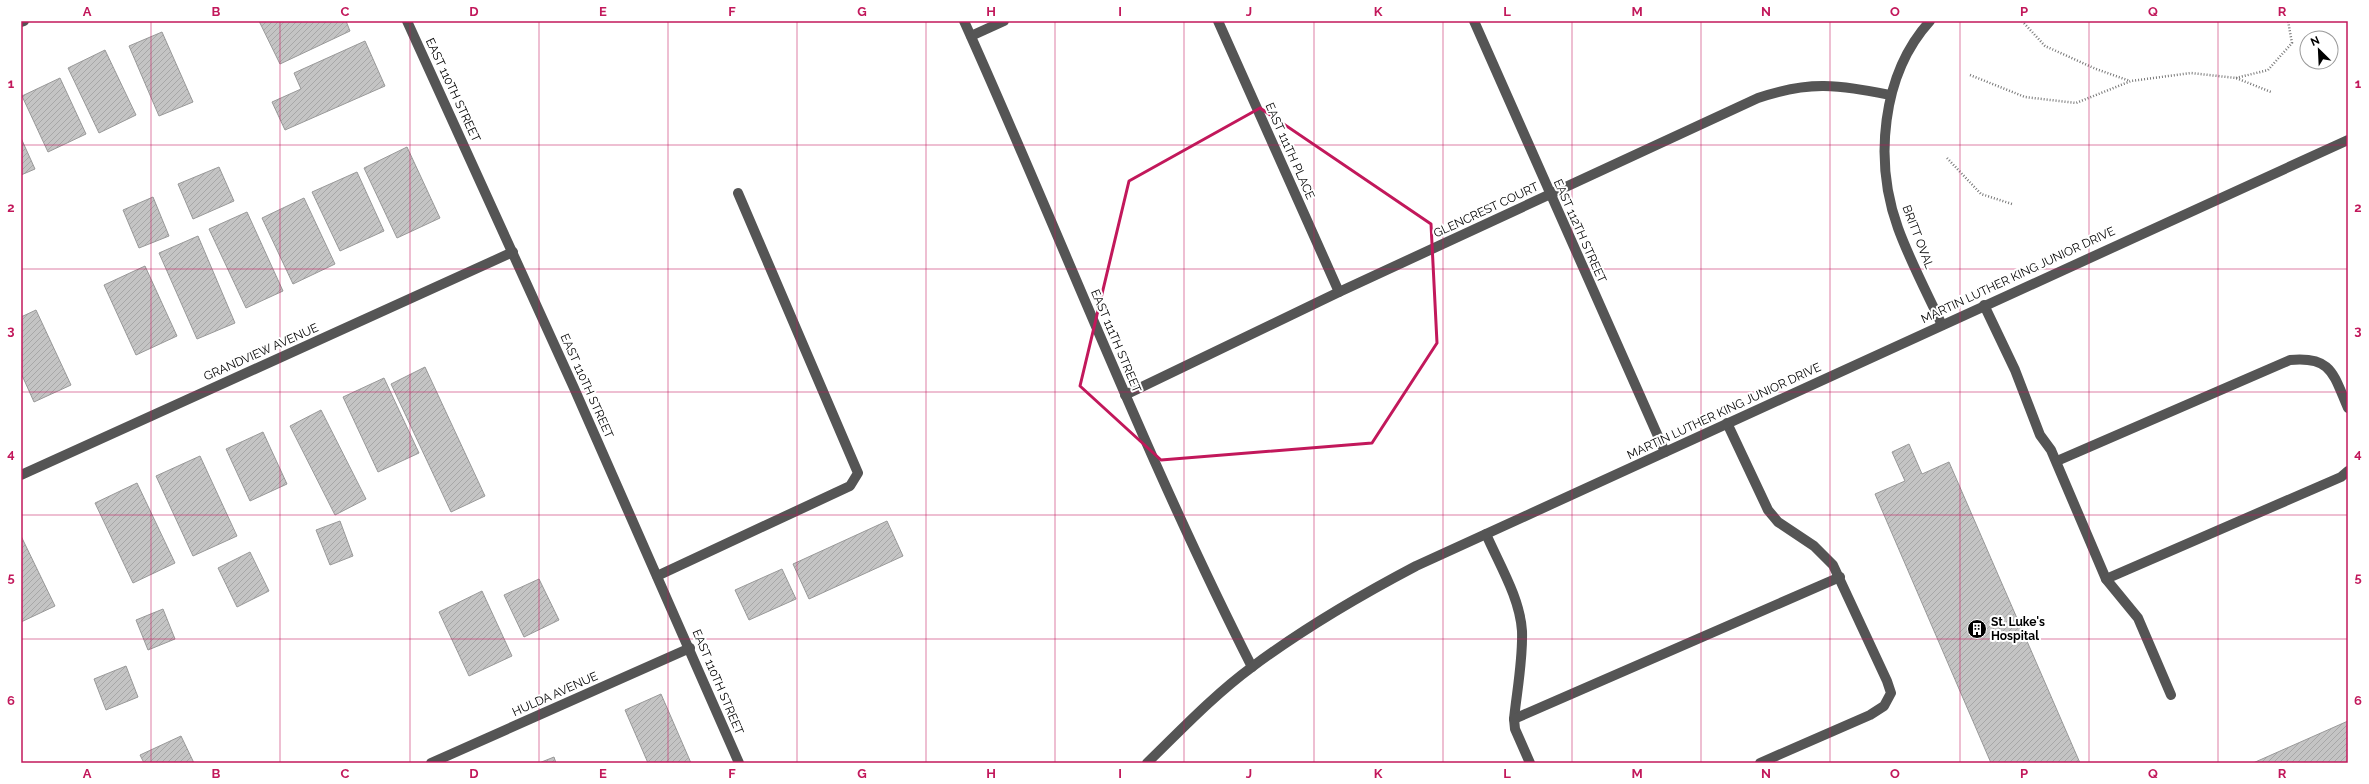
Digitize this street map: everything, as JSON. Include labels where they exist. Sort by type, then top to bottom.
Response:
[{"type":"street","name":"EAST 110TH STREET","points":[[407,21],[513,252],[690,648],[739,763]]},
{"type":"street","name":"EAST 111TH STREET","points":[[964,21],[1125,395],[1217,598],[1252,667]]},
{"type":"street","points":[[971,36],[1004,21]]},
{"type":"street","name":"EAST 111TH PLACE","points":[[1218,21],[1339,292]]},
{"type":"street","name":"EAST 112TH STREET","points":[[1474,21],[1665,452]]},
{"type":"street","name":"BRITT OVAL","points":[[1930,21],[1905,59],[1890,95],[1886,126],[1885,152],[1886,177],[1898,227],[1942,325]]},
{"type":"street","name":"GLENCREST COURT","points":[[1125,395],[1339,292],[1758,98],[1783,89],[1812,85],[1839,85],[1890,95]]},
{"type":"street","name":"MARTIN LUTHER KING JUNIOR DRIVE","points":[[1147,763],[1194,716],[1252,667],[1334,611],[1416,566],[1984,305],[2348,140]]},
{"type":"street","points":[[657,576],[850,486],[858,473],[854,460],[738,193]]},
{"type":"street","name":"GRANDVIEW AVENUE","points":[[21,475],[513,252]]},
{"type":"street","points":[[1984,305],[2015,370],[2040,435],[2052,450],[2057,461],[2106,578],[2138,618],[2171,695]]},
{"type":"street","points":[[2057,461],[2290,360],[2309,358],[2323,362],[2334,375],[2348,408]]},
{"type":"street","points":[[1727,423],[1768,510],[1778,522],[1824,555],[1840,577],[1891,693],[1884,706],[1870,715],[1760,763]]},
{"type":"street","points":[[2106,578],[2341,477],[2348,471]]},
{"type":"street","points":[[1486,534],[1514,598],[1522,630],[1521,661],[1514,719],[1515,729],[1530,763]]},
{"type":"street","points":[[1514,719],[1840,577]]},
{"type":"street","name":"HULDA AVENUE","points":[[431,763],[690,648]]},
{"type":"path","points":[[2022,21],[2045,46],[2096,69],[2131,81]]},
{"type":"path","points":[[2236,78],[2268,70],[2292,43],[2288,21]]},
{"type":"path","points":[[1970,75],[2025,97],[2076,103],[2131,81],[2190,73],[2236,78],[2270,92]]},
{"type":"path","points":[[1947,158],[1981,194],[2012,204]]},
{"type":"highlighted area","points":[[1260,108],[1431,224],[1437,343],[1372,443],[1161,460],[1080,386],[1129,181]]},
{"type":"building","points":[[259,21],[346,21],[350,31],[280,64]]},
{"type":"building","points":[[162,32],[193,102],[159,116],[129,46]]},
{"type":"building","points":[[365,41],[385,86],[285,130],[272,102],[301,89],[294,73]]},
{"type":"building","points":[[105,50],[136,115],[99,133],[68,68]]},
{"type":"building","points":[[60,78],[86,134],[48,152],[22,96]]},
{"type":"building","points":[[21,138],[35,169],[21,175]]},
{"type":"building","points":[[407,147],[440,218],[397,238],[364,168]]},
{"type":"building","points":[[219,167],[234,201],[193,219],[178,184]]},
{"type":"building","points":[[357,172],[384,231],[340,251],[312,192]]},
{"type":"building","points":[[153,197],[169,236],[139,248],[123,210]]},
{"type":"building","points":[[304,198],[335,264],[293,284],[262,218]]},
{"type":"building","points":[[247,212],[283,291],[246,308],[209,229]]},
{"type":"building","points":[[198,236],[235,323],[197,339],[159,253]]},
{"type":"building","points":[[145,266],[177,336],[136,355],[104,285]]},
{"type":"building","points":[[36,310],[71,385],[34,402],[21,373],[21,317]]},
{"type":"building","points":[[425,367],[485,496],[451,512],[391,384]]},
{"type":"building","points":[[384,378],[419,453],[378,472],[343,397]]},
{"type":"building","points":[[321,410],[366,499],[335,515],[290,426]]},
{"type":"building","points":[[263,432],[287,484],[250,501],[226,449]]},
{"type":"building","name":"St. Luke's Hospital","points":[[1909,444],[1922,474],[1949,462],[2080,763],[1991,763],[1875,494],[1905,481],[1892,452]]},
{"type":"building","points":[[200,456],[237,536],[193,556],[156,476]]},
{"type":"building","points":[[137,483],[175,563],[133,583],[95,503]]},
{"type":"building","points":[[340,521],[353,556],[330,565],[316,530]]},
{"type":"building","points":[[887,521],[903,556],[809,599],[793,564]]},
{"type":"building","points":[[21,536],[55,606],[21,622]]},
{"type":"building","points":[[250,552],[269,591],[237,607],[218,568]]},
{"type":"building","points":[[782,569],[796,599],[749,620],[735,590]]},
{"type":"building","points":[[539,579],[559,620],[524,637],[504,595]]},
{"type":"building","points":[[482,591],[512,656],[469,676],[439,612]]},
{"type":"building","points":[[163,609],[175,639],[148,650],[136,620]]},
{"type":"building","points":[[126,666],[138,697],[106,710],[94,679]]},
{"type":"building","points":[[661,694],[691,763],[648,763],[625,710]]},
{"type":"building","points":[[2348,721],[2348,763],[2253,763]]},
{"type":"building","points":[[181,736],[194,763],[144,763],[140,755]]},
{"type":"building","points":[[554,757],[556,763],[539,763]]},
{"type":"place","name":"St. Luke's Hospital","points":[[1977,629]]}]
